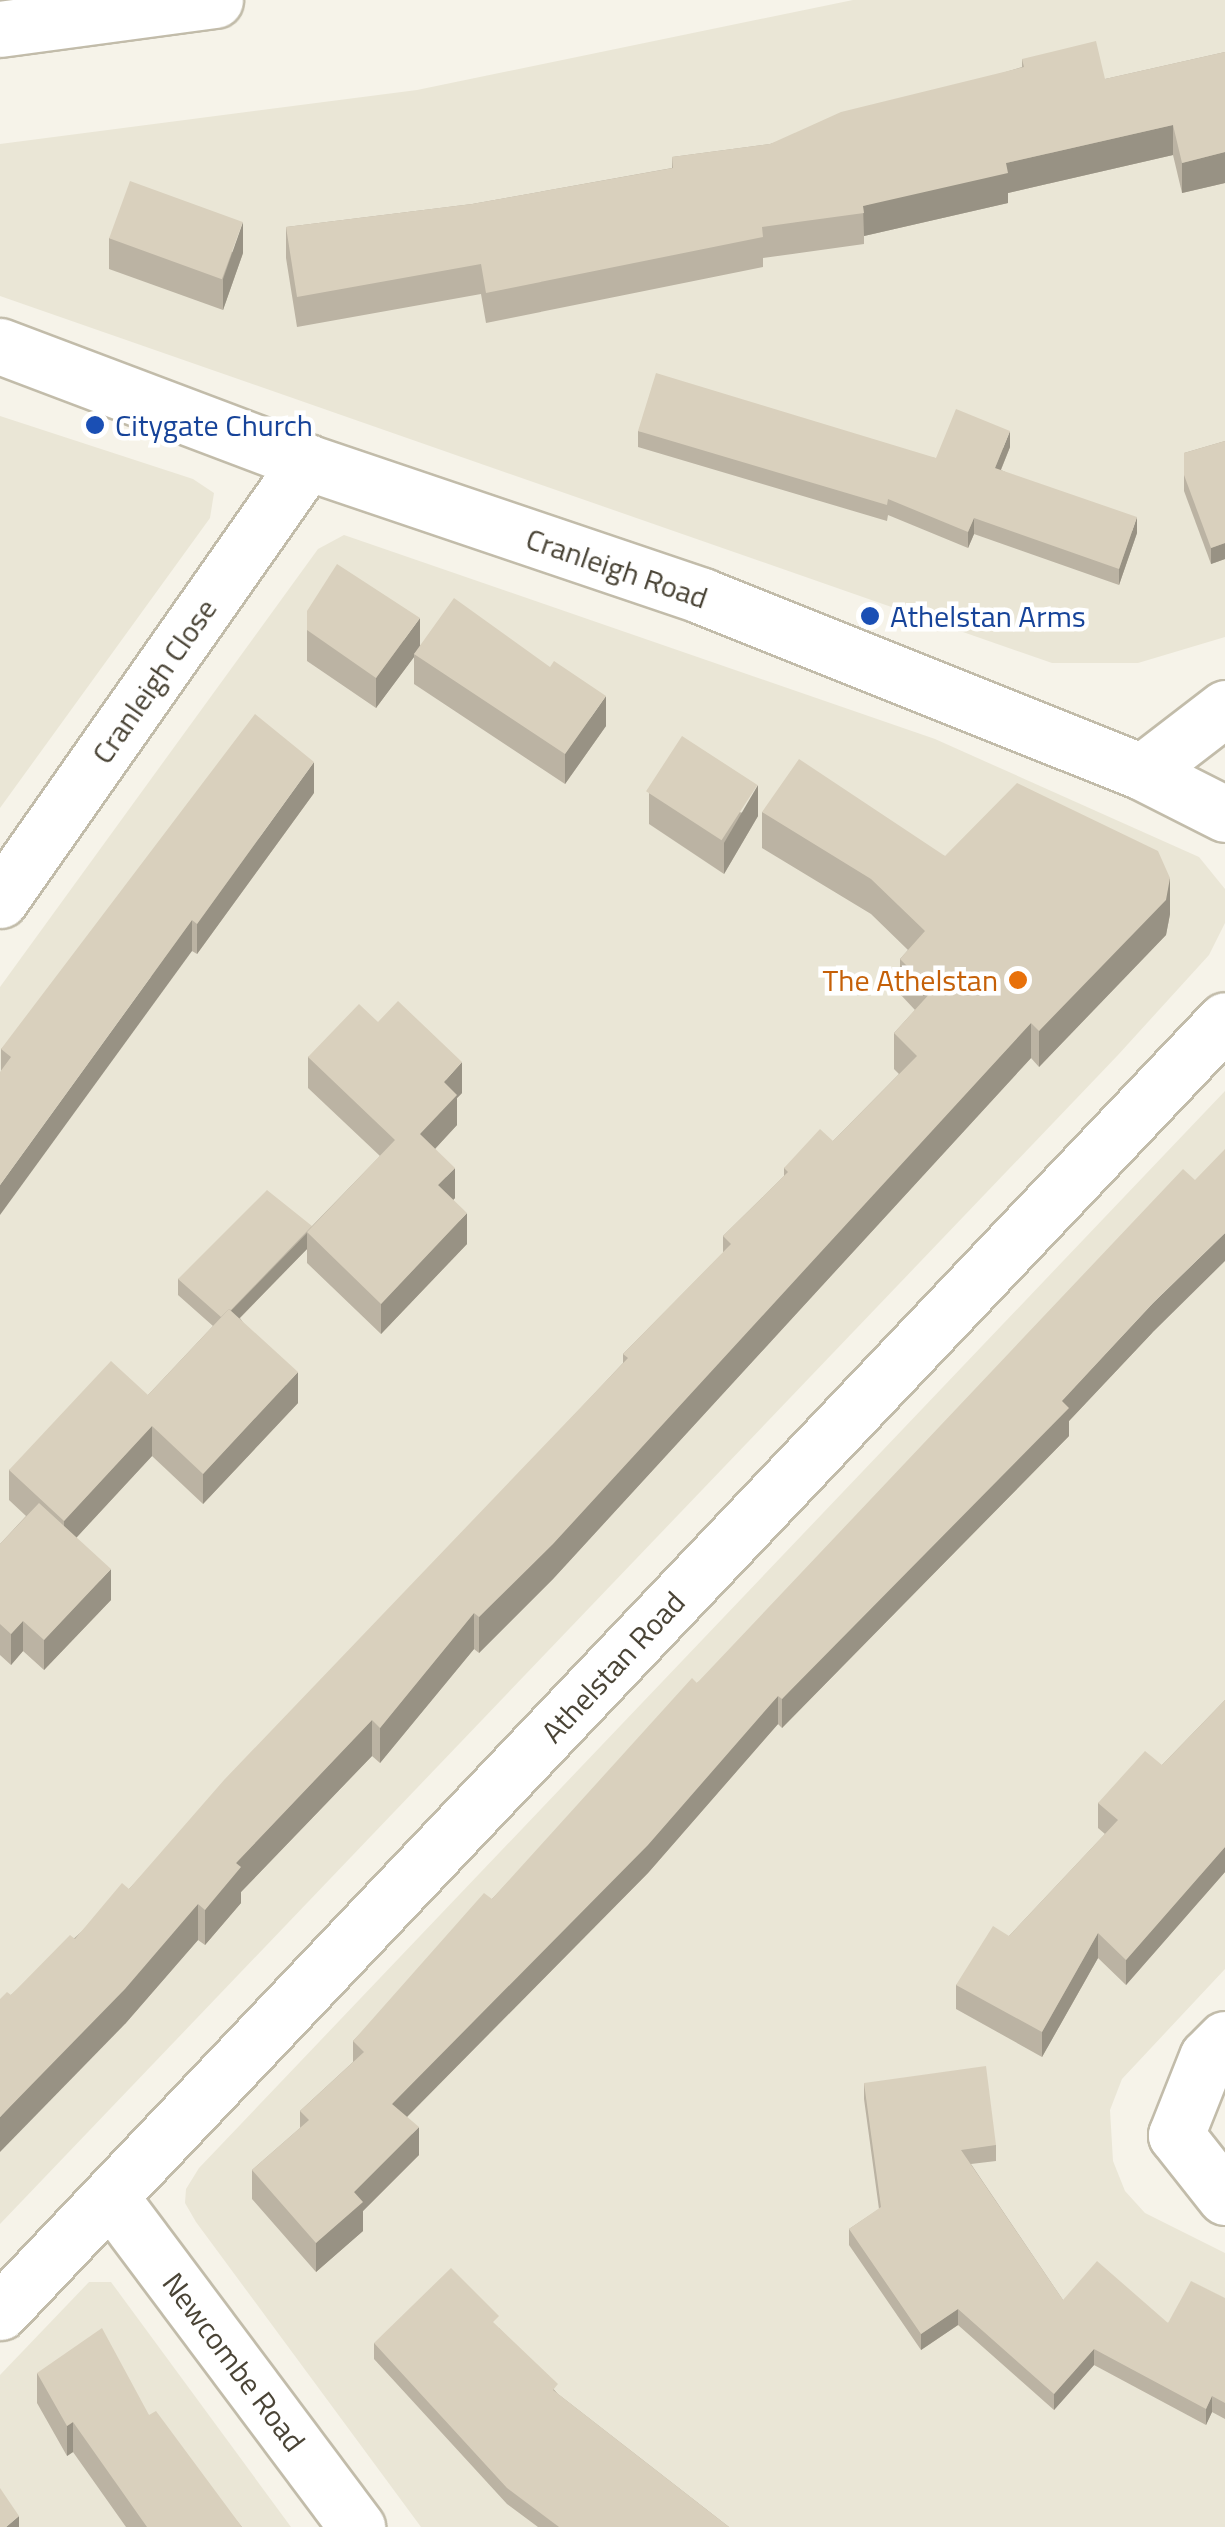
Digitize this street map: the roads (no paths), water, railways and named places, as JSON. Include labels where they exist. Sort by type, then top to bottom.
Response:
[{"type":"street","points":[[0,29],[214,0]]},
{"type":"street","name":"Cranleigh Road","points":[[0,346],[308,462],[702,596],[1142,772],[1225,814]]},
{"type":"street","name":"Cranleigh Close","points":[[0,900],[308,462]]},
{"type":"street","points":[[1142,772],[1225,708]]},
{"type":"street","name":"Athelstan Road","points":[[0,2312],[1225,1020]]},
{"type":"street","points":[[1225,2039],[1207,2057],[1176,2136],[1225,2197]]},
{"type":"street","name":"Newcombe Road","points":[[111,2198],[357,2527]]},
{"type":"place","name":"Citygate Church","points":[[95,425]]},
{"type":"place","name":"Athelstan Arms","points":[[870,616]]},
{"type":"place","name":"The Athelstan","points":[[1018,980]]}]
